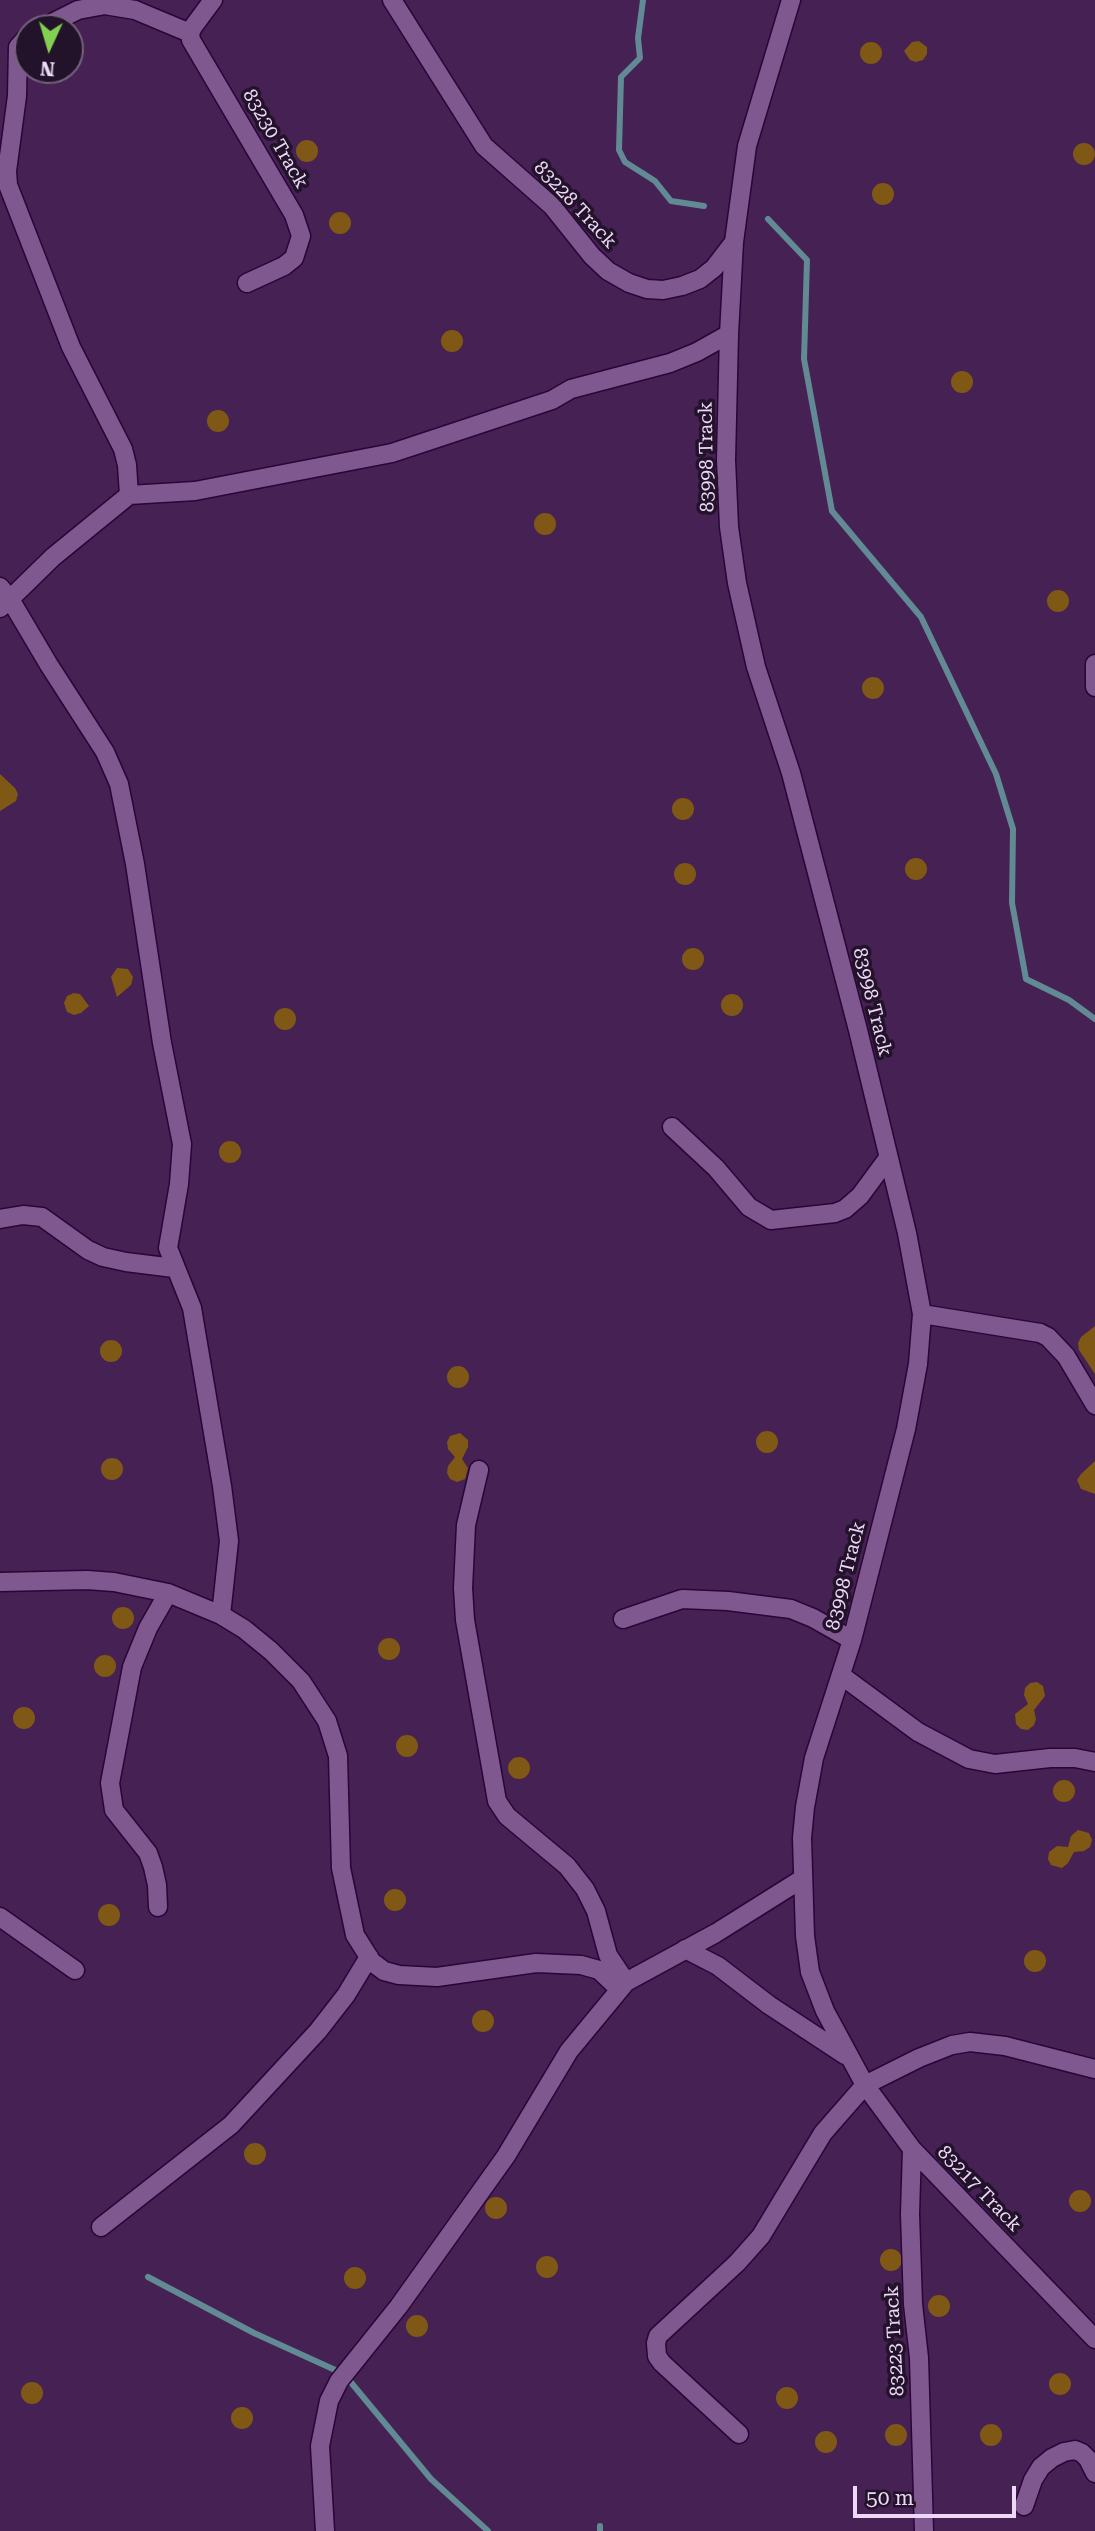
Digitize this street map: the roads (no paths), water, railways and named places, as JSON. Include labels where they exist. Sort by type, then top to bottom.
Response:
[{"type":"street","points":[[69,14],[78,9],[105,5],[135,10],[190,33],[213,0]]},
{"type":"street","name":"83228 Track","points":[[392,0],[484,146],[552,206],[608,271],[638,286],[663,290],[682,286],[700,279],[714,268],[734,242]]},
{"type":"street","name":"83998 Track","points":[[791,0],[747,146],[734,242],[726,460],[729,527],[737,583],[756,667],[794,786],[907,1233],[922,1314],[918,1364],[906,1429],[842,1676],[814,1758],[804,1807],[802,1879]]},
{"type":"street","name":"83230 Track","points":[[190,33],[198,53],[227,98],[301,236],[294,258],[284,266],[247,283]]},
{"type":"street","points":[[17,84],[9,147],[8,185],[66,335],[123,449],[129,495]]},
{"type":"street","points":[[221,1615],[228,1558],[225,1510],[192,1308],[168,1248],[179,1184],[182,1144],[162,1043],[135,864],[119,784],[105,752],[3,598],[129,495],[195,491],[392,453],[552,400],[571,390],[670,363],[729,334]]},
{"type":"street","points":[[1095,664],[1095,687]]},
{"type":"street","points":[[672,1127],[716,1168],[749,1207],[771,1220],[835,1213],[845,1209],[860,1196],[888,1158]]},
{"type":"street","points":[[0,1219],[23,1214],[42,1217],[88,1250],[103,1256],[174,1268]]},
{"type":"street","points":[[922,1314],[1040,1333],[1048,1337],[1066,1356],[1095,1405]]},
{"type":"street","points":[[479,1470],[466,1525],[464,1620],[497,1801],[507,1816],[567,1866],[585,1889],[596,1911],[608,1955],[622,1985]]},
{"type":"street","points":[[0,1582],[101,1581],[147,1587],[168,1593],[221,1615],[244,1629],[301,1681],[327,1721],[338,1756],[341,1868],[355,1935],[369,1957],[384,1971],[414,1977],[437,1977],[536,1963],[581,1965],[598,1970],[622,1985]]},
{"type":"street","points":[[158,1907],[157,1885],[148,1853],[114,1810],[110,1783],[132,1667],[148,1628],[168,1593]]},
{"type":"street","points":[[623,1619],[669,1601],[729,1601],[790,1609],[813,1618],[852,1640]]},
{"type":"street","points":[[842,1676],[918,1732],[969,1759],[995,1765],[1049,1758],[1095,1762]]},
{"type":"street","points":[[325,2531],[320,2446],[329,2401],[339,2381],[399,2306],[458,2225],[506,2156],[569,2051],[622,1985],[716,1933],[802,1879]]},
{"type":"street","name":"83217 Track","points":[[802,1879],[810,1972],[825,2011],[865,2085],[912,2150],[1095,2339]]},
{"type":"street","points":[[0,1917],[75,1970]]},
{"type":"street","name":"83217 Track","points":[[685,1949],[718,1966],[769,2005],[848,2057]]},
{"type":"street","points":[[101,2227],[231,2124],[318,2031],[346,1995],[369,1957]]},
{"type":"street","points":[[739,2434],[662,2363],[657,2356],[658,2336],[761,2236],[823,2133],[865,2085],[919,2058],[952,2045],[970,2042],[1005,2046],[1095,2069]]},
{"type":"street","name":"83223 Track","points":[[912,2150],[910,2214],[913,2304],[919,2358],[924,2531]]},
{"type":"street","points":[[1024,2506],[1032,2480],[1041,2467],[1064,2452],[1075,2450],[1082,2453],[1095,2473]]},
{"type":"waterway","points":[[643,0],[638,38],[640,58],[621,77],[619,150],[625,162],[655,181],[671,201],[704,206]]},
{"type":"waterway","points":[[768,219],[807,260],[804,359],[832,511],[921,617],[996,774],[1013,829],[1012,903],[1026,979],[1069,1000],[1095,1019]]},
{"type":"waterway","points":[[148,2277],[254,2333],[344,2374],[431,2479],[488,2531]]},
{"type":"waterway","points":[[600,2526],[600,2531]]}]
